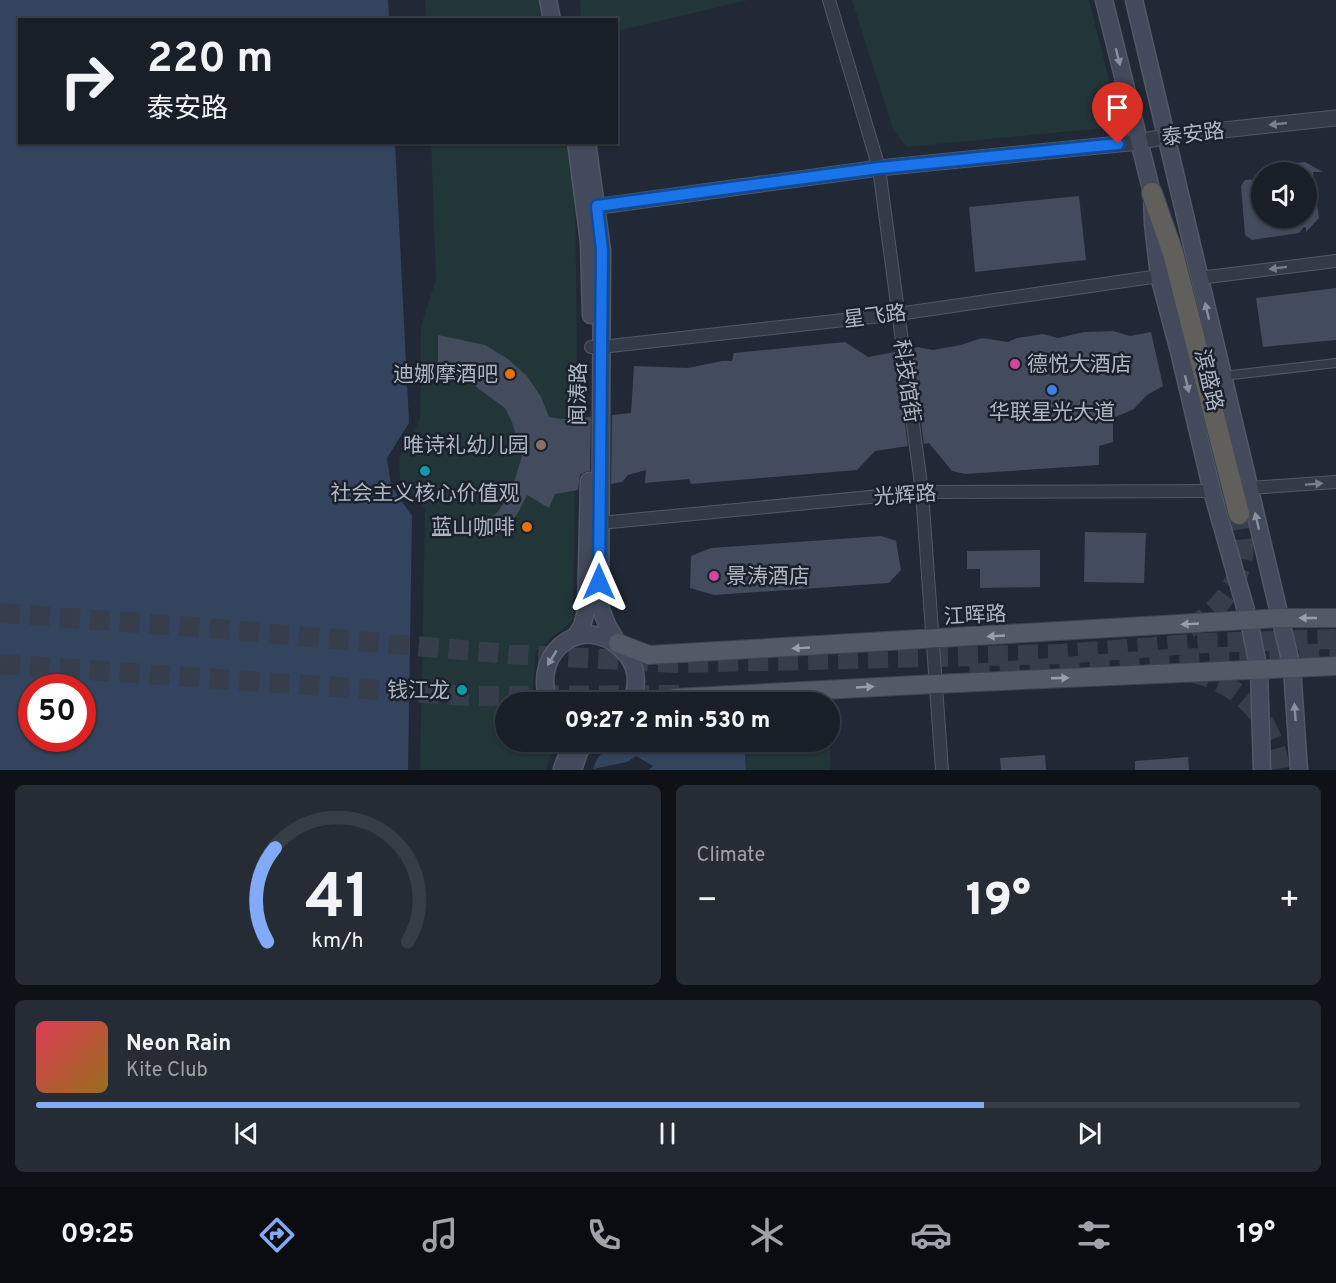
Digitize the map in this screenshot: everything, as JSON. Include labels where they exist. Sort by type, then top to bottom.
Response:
[{"type":"highway","points":[[1152,193],[1173,253],[1239,514]]},
{"type":"main road","points":[[548,0],[552,18]]},
{"type":"main road","points":[[560,0],[563,18]]},
{"type":"main road","name":"滨盛路","points":[[1104,0],[1152,193],[1159,276],[1212,491],[1249,621],[1259,670],[1262,770]]},
{"type":"main road","name":"滨盛路","points":[[1134,0],[1292,668],[1299,770]]},
{"type":"main road","name":"闻涛路","points":[[576,144],[591,207]]},
{"type":"main road","name":"闻涛路","points":[[587,144],[591,207],[589,242],[596,347],[600,607],[618,644],[632,661],[636,674],[635,692]]},
{"type":"main road","name":"闻涛路","points":[[575,637],[582,626],[586,611],[596,347]]},
{"type":"main road","name":"江晖路","points":[[618,644],[649,656],[1280,618],[1336,618]]},
{"type":"main road","points":[[546,692],[545,671],[551,656],[561,645],[575,637],[590,634],[605,636],[618,644]]},
{"type":"main road","points":[[786,692],[1336,666]]},
{"type":"main road","points":[[562,770],[568,752]]},
{"type":"main road","points":[[573,770],[579,752]]},
{"type":"street","name":"科技馆街","points":[[829,0],[879,168],[922,492],[942,770]]},
{"type":"street","name":"泰安路","points":[[591,207],[879,168],[1139,142],[1167,136],[1336,118]]},
{"type":"street","points":[[1199,278],[1336,261]]},
{"type":"street","name":"星飞路","points":[[596,347],[898,314],[1159,276]]},
{"type":"street","points":[[1223,376],[1336,363]]},
{"type":"street","points":[[1250,488],[1336,482]]},
{"type":"street","name":"光辉路","points":[[600,523],[922,492],[1212,491]]},
{"type":"green space","points":[[425,0],[539,0],[542,18],[426,18]]},
{"type":"green space","points":[[580,0],[748,0],[618,31],[618,18],[581,18]]},
{"type":"green space","points":[[852,0],[1089,0],[1118,115],[1104,128],[906,147],[893,129]]},
{"type":"green space","points":[[431,144],[566,144],[575,193],[577,344],[573,620],[536,651],[533,692],[495,692],[495,752],[551,752],[546,770],[420,770],[425,509],[400,480],[399,458],[420,419],[421,326],[436,279]]},
{"type":"green space","points":[[745,752],[830,752],[830,770],[746,770]]},
{"type":"water","points":[[0,0],[388,0],[389,18],[18,18],[18,144],[395,144],[409,423],[387,458],[391,486],[412,516],[408,770],[0,770]]},
{"type":"water","points":[[745,752],[746,770],[649,770],[653,766],[636,756],[627,762],[593,769],[602,753]]},
{"type":"building","points":[[1245,180],[1251,180],[1251,228],[1303,228],[1299,233],[1252,240],[1245,235],[1241,186]]},
{"type":"building","points":[[1079,196],[1086,260],[975,272],[969,207]]},
{"type":"building","points":[[1336,288],[1336,340],[1263,347],[1256,298]]},
{"type":"building","points":[[1113,331],[1130,336],[1151,332],[1163,386],[1147,395],[1134,409],[1113,418],[1113,442],[1099,446],[1099,465],[965,474],[952,471],[929,443],[924,444],[911,349],[918,347],[933,350],[961,345],[982,338],[1008,342],[1017,338],[1043,334],[1058,338],[1084,332]]},
{"type":"building","points":[[438,335],[485,345],[508,359],[527,376],[541,397],[549,417],[562,419],[591,417],[590,471],[580,475],[578,490],[555,494],[549,508],[527,495],[507,528],[496,536],[482,523],[497,513],[509,495],[522,456],[512,422],[505,408],[475,386],[457,377],[438,377]]},
{"type":"building","points":[[845,342],[868,357],[895,352],[908,446],[875,451],[857,470],[691,484],[689,479],[645,483],[646,470],[628,475],[622,482],[611,484],[612,415],[631,413],[634,366],[688,368],[732,361],[734,353]]},
{"type":"building","points":[[1085,532],[1146,533],[1144,583],[1084,582]]},
{"type":"building","points":[[881,536],[896,541],[901,570],[889,583],[714,595],[690,588],[691,556],[711,548]]},
{"type":"building","points":[[1040,550],[1040,587],[980,588],[980,569],[967,569],[967,551]]},
{"type":"building","points":[[1045,755],[1046,770],[1001,770],[1000,758]]},
{"type":"building","points":[[1188,757],[1189,770],[1135,770],[1135,761]]},
{"type":"tunnel","points":[[1189,628],[1217,607],[1236,578],[1244,551],[1239,514]]},
{"type":"tunnel","points":[[0,613],[509,654],[678,663],[1062,654],[1205,643],[1336,639]]},
{"type":"tunnel","points":[[970,674],[1170,659],[1336,653]]},
{"type":"tunnel","points":[[0,664],[468,696],[495,696]]},
{"type":"tunnel","points":[[1191,672],[1226,685],[1252,706],[1270,735],[1280,770]]},
{"type":"place","name":"德悦大酒店","points":[[1015,364]]},
{"type":"place","name":"迪娜摩酒吧","points":[[510,374]]},
{"type":"place","name":"华联星光大道","points":[[1052,390]]},
{"type":"place","name":"唯诗礼幼儿园","points":[[541,445]]},
{"type":"place","name":"社会主义核心价值观","points":[[425,471]]},
{"type":"place","name":"蓝山咖啡","points":[[527,527]]},
{"type":"place","name":"景涛酒店","points":[[714,576]]},
{"type":"place","name":"钱江龙","points":[[462,690]]},
{"type":"route","points":[[599,582],[602,250],[597,206],[879,168],[1118,144]]}]
